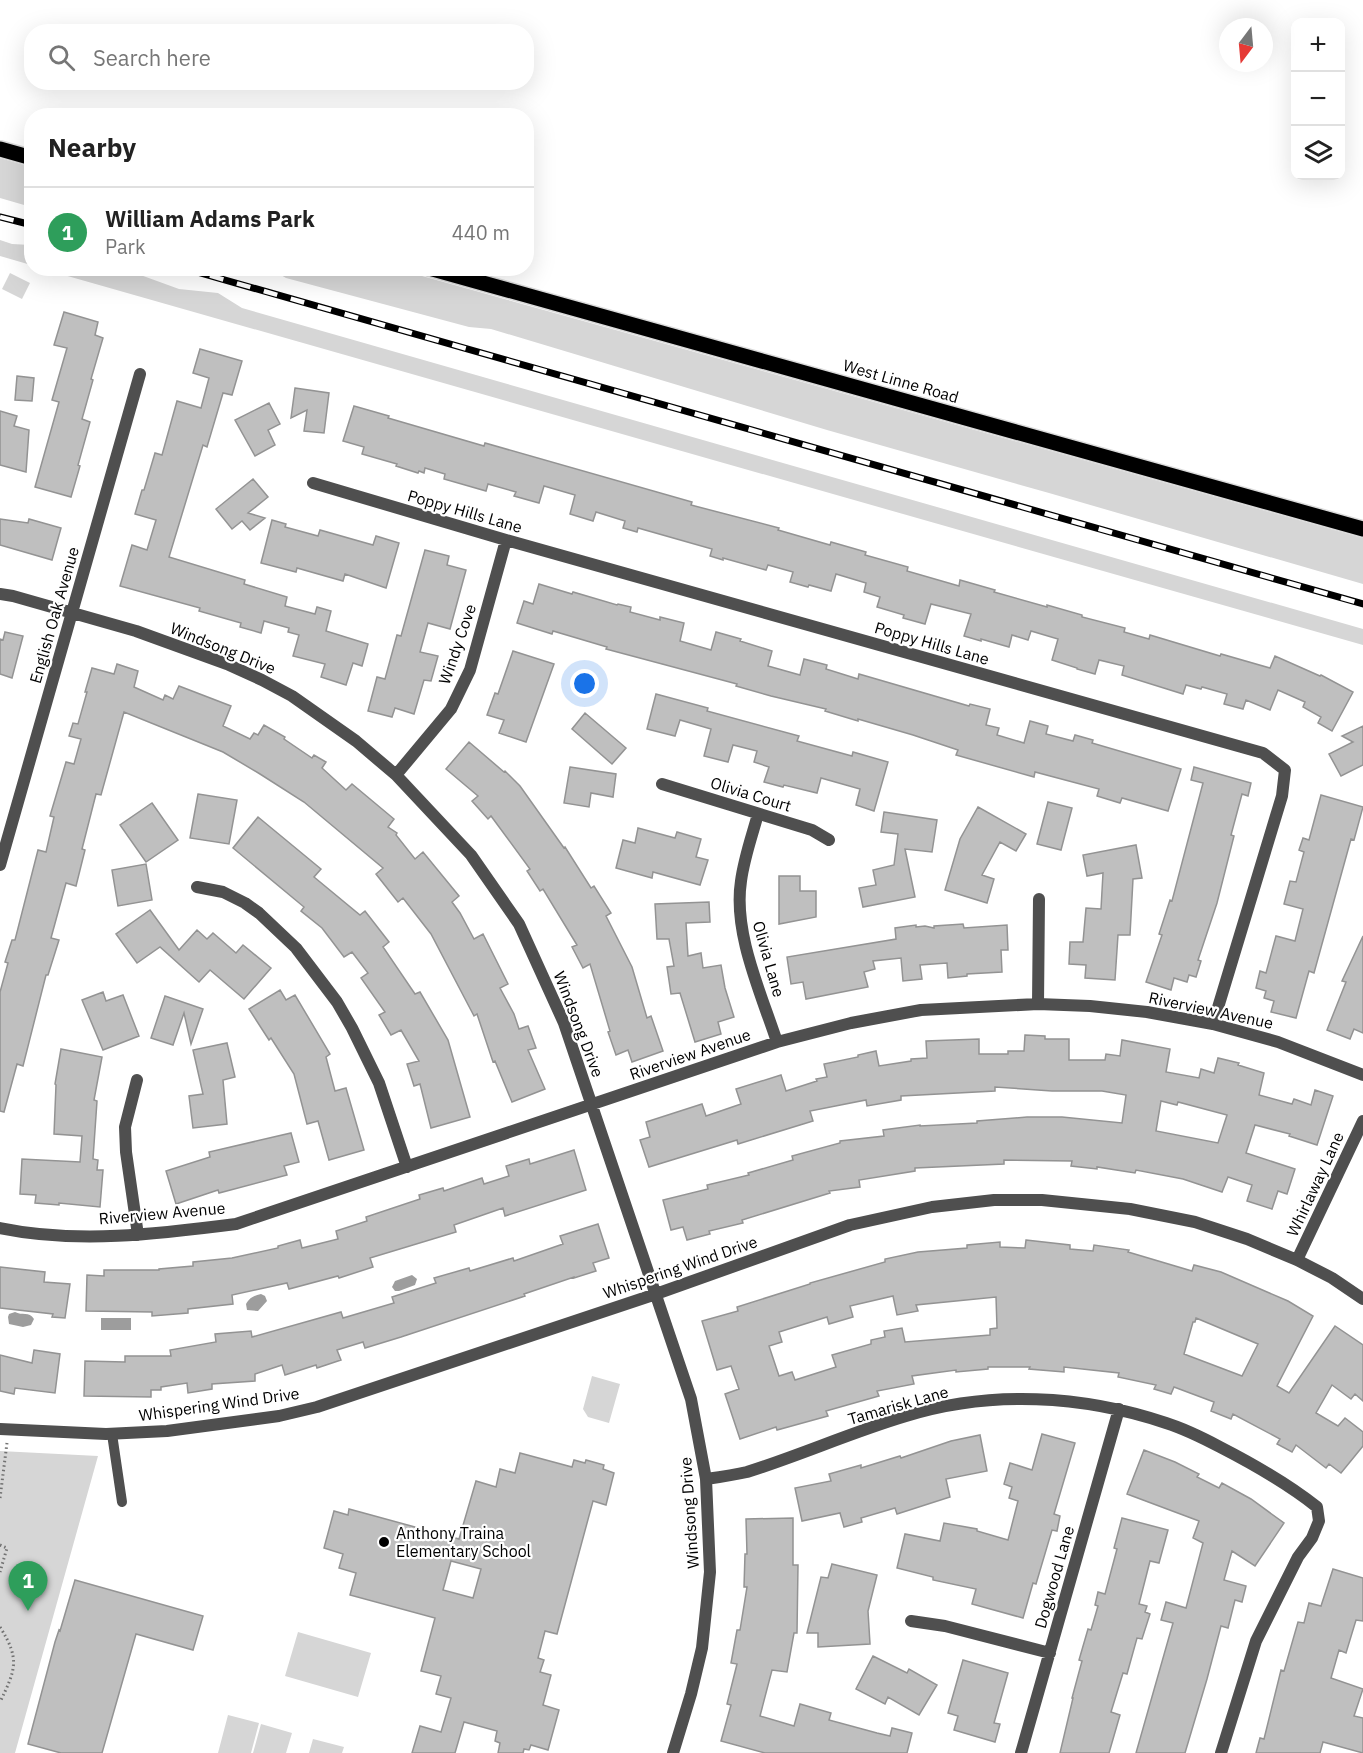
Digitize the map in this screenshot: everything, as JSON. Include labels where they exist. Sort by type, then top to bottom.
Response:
[{"type":"main road","points":[[0,149],[24,156]]},
{"type":"main road","name":"West Linne Road","points":[[458,276],[1363,529]]},
{"type":"street","name":"English Oak Avenue","points":[[0,865],[140,374]]},
{"type":"street","name":"Poppy Hills Lane","points":[[313,483],[506,540],[1263,753],[1285,770],[1282,796],[1213,1024]]},
{"type":"street","name":"Windy Cove","points":[[396,775],[451,709],[470,670],[506,540]]},
{"type":"street","name":"Windsong Drive","points":[[0,594],[72,612],[228,664],[292,696],[356,741],[396,775],[471,855],[519,924],[564,1023],[656,1294],[691,1399],[706,1479],[710,1572],[702,1648],[673,1753]]},
{"type":"street","name":"Olivia Court","points":[[662,784],[812,830],[829,840]]},
{"type":"street","name":"Olivia Lane","points":[[758,814],[741,881],[740,914],[745,945],[777,1042]]},
{"type":"street","points":[[197,887],[223,892],[259,913],[296,948],[330,993],[352,1028],[380,1083],[407,1167]]},
{"type":"street","points":[[1038,1004],[1039,899]]},
{"type":"street","name":"Riverview Avenue","points":[[0,1228],[68,1236],[138,1235],[236,1224],[777,1042],[851,1023],[921,1010],[1038,1004],[1090,1006],[1147,1012],[1213,1024],[1278,1042],[1363,1075]]},
{"type":"street","points":[[137,1080],[125,1127],[126,1152],[138,1235]]},
{"type":"street","name":"Whirlaway Lane","points":[[1297,1260],[1363,1121]]},
{"type":"street","name":"Whispering Wind Drive","points":[[4,1430],[112,1434],[167,1431],[279,1416],[317,1407],[656,1294],[850,1225],[932,1207],[994,1200],[1042,1200],[1141,1211],[1195,1222],[1247,1239],[1297,1260],[1332,1278],[1363,1299]]},
{"type":"street","name":"Tamarisk Lane","points":[[706,1479],[745,1472],[907,1416],[978,1401],[1026,1399],[1077,1402],[1119,1409],[1167,1423],[1195,1434],[1262,1468],[1317,1507],[1319,1521],[1312,1538],[1298,1557],[1257,1641],[1221,1753]]},
{"type":"street","name":"Dogwood Lane","points":[[1021,1753],[1119,1409]]},
{"type":"street","points":[[911,1622],[945,1626],[1050,1653]]},
{"type":"lane","points":[[112,1434],[122,1502]]},
{"type":"path","points":[[0,1498],[4,1430]]},
{"type":"path","points":[[0,1545],[7,1548],[0,1572]]},
{"type":"path","points":[[0,1627],[11,1644],[15,1660],[0,1702]]},
{"type":"shaded area","points":[[0,158],[24,165],[24,205],[0,198]]},
{"type":"shaded area","points":[[0,240],[24,245],[24,263],[0,256]]},
{"type":"shaded area","points":[[10,273],[30,283],[22,299],[2,289]]},
{"type":"shaded area","points":[[68,276],[143,276],[179,289],[218,293],[242,308],[1363,629],[1363,645]]},
{"type":"shaded area","points":[[283,276],[422,276],[1363,538],[1363,584],[827,430],[491,329],[469,327]]},
{"type":"shaded area","points":[[412,1275],[417,1279],[415,1285],[395,1291],[392,1287],[395,1281]]},
{"type":"shaded area","points":[[261,1294],[267,1301],[258,1311],[247,1310],[246,1304],[249,1300]]},
{"type":"shaded area","points":[[15,1312],[32,1317],[34,1319],[31,1325],[23,1327],[9,1324],[9,1314]]},
{"type":"shaded area","points":[[101,1318],[131,1318],[131,1330],[101,1330]]},
{"type":"shaded area","points":[[592,1376],[620,1384],[609,1423],[588,1417],[583,1409]]},
{"type":"shaded area","points":[[0,1451],[98,1456],[15,1753],[0,1753]]},
{"type":"shaded area","points":[[298,1632],[371,1653],[358,1697],[285,1676]]},
{"type":"shaded area","points":[[228,1715],[259,1723],[251,1753],[218,1753]]},
{"type":"shaded area","points":[[261,1724],[292,1733],[286,1753],[253,1753]]},
{"type":"shaded area","points":[[313,1739],[344,1747],[342,1753],[309,1753]]},
{"type":"building","points":[[64,312],[98,322],[95,335],[103,338],[82,419],[90,422],[71,497],[35,487],[59,402],[52,400],[67,348],[54,345]]},
{"type":"building","points":[[200,349],[242,361],[232,395],[223,393],[207,447],[203,445],[169,557],[245,580],[244,584],[287,597],[285,606],[315,614],[317,607],[331,611],[326,631],[368,644],[362,666],[353,663],[346,685],[321,677],[325,664],[293,656],[299,635],[288,632],[289,628],[264,621],[261,633],[240,627],[241,623],[199,611],[200,608],[120,586],[132,545],[147,550],[156,520],[135,514],[155,453],[162,455],[177,401],[201,408],[209,378],[193,373]]},
{"type":"building","points":[[17,376],[34,378],[32,401],[15,400]]},
{"type":"building","points":[[295,388],[329,393],[324,433],[304,431],[307,410],[291,418]]},
{"type":"building","points":[[269,403],[280,424],[268,430],[275,445],[255,456],[235,420]]},
{"type":"building","points":[[354,406],[484,446],[485,443],[692,502],[691,505],[779,528],[778,530],[830,545],[831,542],[866,552],[865,555],[908,567],[907,571],[959,586],[960,580],[995,590],[994,592],[1082,615],[1082,617],[1125,628],[1124,632],[1149,639],[1150,635],[1270,668],[1275,656],[1321,675],[1353,692],[1332,731],[1318,723],[1321,717],[1303,707],[1305,702],[1278,690],[1270,710],[1246,700],[1243,709],[1224,704],[1227,694],[1186,685],[1183,694],[1122,675],[1124,666],[1099,660],[1095,674],[1077,669],[1052,660],[1058,639],[1031,631],[1028,640],[1012,635],[1009,647],[981,639],[981,641],[964,636],[971,614],[931,604],[925,624],[877,607],[880,597],[864,592],[866,583],[836,574],[831,591],[809,585],[808,587],[790,582],[793,572],[768,565],[766,570],[723,558],[723,560],[710,556],[712,549],[638,528],[637,532],[623,528],[625,521],[596,512],[593,521],[570,514],[575,495],[544,486],[539,503],[514,496],[516,492],[488,484],[486,491],[444,479],[445,474],[425,468],[424,473],[419,471],[418,473],[362,454],[364,447],[343,441]]},
{"type":"building","points":[[0,411],[17,416],[14,426],[29,430],[26,472],[0,465]]},
{"type":"building","points":[[253,479],[268,497],[248,513],[265,518],[250,530],[242,521],[232,529],[216,509]]},
{"type":"building","points":[[0,519],[28,523],[29,519],[61,528],[52,560],[0,545]]},
{"type":"building","points":[[272,520],[286,524],[285,527],[318,536],[320,530],[373,545],[376,536],[399,543],[386,588],[345,574],[343,581],[297,568],[296,572],[261,563]]},
{"type":"building","points":[[425,550],[449,556],[447,565],[466,570],[450,629],[428,623],[420,652],[438,656],[431,681],[424,680],[414,714],[395,708],[392,717],[368,711],[377,677],[385,679],[397,635],[401,636]]},
{"type":"building","points":[[539,584],[631,607],[630,612],[660,620],[660,617],[684,623],[680,641],[711,650],[716,632],[741,639],[740,641],[772,651],[768,666],[800,675],[804,659],[827,665],[826,669],[858,679],[859,674],[969,706],[970,704],[990,709],[986,725],[999,728],[997,735],[1024,743],[1030,721],[1048,726],[1046,734],[1073,741],[1075,735],[1093,740],[1092,743],[1181,769],[1168,811],[1122,798],[1120,803],[1097,796],[1099,789],[1035,772],[1034,777],[956,755],[958,750],[913,735],[606,649],[607,647],[553,631],[552,634],[517,623],[524,601],[533,604]]},
{"type":"building","points":[[5,632],[23,636],[12,678],[0,674],[0,639],[3,640]]},
{"type":"building","points":[[513,651],[554,664],[526,742],[499,733],[504,720],[487,715],[495,693],[498,694]]},
{"type":"building","points":[[117,664],[138,671],[134,687],[163,700],[165,695],[173,699],[179,686],[231,706],[223,726],[250,739],[254,733],[258,735],[264,725],[285,737],[284,739],[312,758],[314,755],[326,762],[322,768],[346,790],[352,784],[394,819],[388,827],[397,833],[396,835],[415,859],[423,852],[459,896],[452,902],[474,939],[483,934],[508,984],[500,988],[519,1029],[528,1026],[536,1048],[528,1050],[545,1089],[512,1102],[495,1061],[493,1062],[477,1014],[474,1016],[431,934],[403,898],[398,902],[376,874],[383,868],[304,802],[260,774],[223,752],[124,712],[101,795],[96,794],[82,849],[85,850],[76,886],[66,883],[51,938],[59,940],[48,975],[46,975],[23,1066],[17,1064],[4,1112],[0,1111],[0,992],[8,963],[5,962],[12,940],[15,940],[38,850],[46,852],[54,817],[50,816],[66,762],[74,764],[81,739],[69,736],[73,723],[78,724],[92,668],[114,674]]},
{"type":"building","points":[[656,694],[708,708],[707,711],[799,736],[797,741],[852,756],[853,752],[888,762],[874,811],[856,805],[860,789],[821,778],[817,793],[764,782],[769,767],[754,762],[757,751],[733,745],[728,762],[704,756],[711,729],[680,720],[675,736],[647,729]]},
{"type":"building","points":[[585,713],[626,748],[612,764],[572,729]]},
{"type":"building","points":[[1363,726],[1363,765],[1341,776],[1329,754],[1353,742],[1342,736]]},
{"type":"building","points":[[469,742],[520,786],[565,847],[591,888],[594,886],[611,913],[606,916],[632,967],[647,1018],[651,1016],[663,1051],[632,1062],[628,1050],[616,1055],[590,964],[583,968],[572,947],[577,945],[543,889],[540,891],[527,871],[530,869],[491,816],[488,819],[472,801],[478,796],[446,769]]},
{"type":"building","points":[[570,767],[616,774],[613,797],[591,793],[589,807],[564,803]]},
{"type":"building","points":[[1194,767],[1251,783],[1248,796],[1242,794],[1231,835],[1234,836],[1217,903],[1198,960],[1201,961],[1196,977],[1189,975],[1187,982],[1174,978],[1171,990],[1146,982],[1162,935],[1159,934],[1170,900],[1172,901],[1203,783],[1191,780]]},
{"type":"building","points":[[198,794],[237,800],[229,844],[190,838]]},
{"type":"building","points":[[1321,795],[1363,807],[1354,840],[1351,839],[1314,973],[1309,971],[1296,1018],[1271,1012],[1274,1001],[1264,998],[1266,991],[1256,988],[1260,971],[1266,973],[1276,936],[1295,941],[1303,909],[1284,904],[1290,881],[1296,882],[1304,852],[1299,850],[1303,838],[1309,840]]},
{"type":"building","points":[[1048,802],[1072,808],[1061,850],[1037,844]]},
{"type":"building","points":[[152,803],[178,840],[146,862],[120,825]]},
{"type":"building","points":[[978,807],[1026,834],[1016,851],[1000,842],[982,875],[994,879],[987,903],[945,890],[960,839]]},
{"type":"building","points":[[884,812],[937,820],[932,852],[905,849],[915,897],[863,907],[859,888],[876,885],[873,870],[894,865],[898,834],[881,832]]},
{"type":"building","points":[[258,817],[321,869],[314,877],[360,915],[365,911],[389,942],[383,947],[415,994],[420,992],[448,1040],[470,1117],[431,1128],[420,1084],[414,1086],[407,1064],[419,1061],[401,1030],[391,1035],[379,1015],[385,1012],[361,978],[368,973],[352,952],[344,957],[322,928],[301,911],[304,907],[233,848]]},
{"type":"building","points":[[638,828],[675,838],[677,832],[701,839],[696,857],[708,860],[700,885],[653,872],[652,878],[616,868],[623,840],[635,843]]},
{"type":"building","points":[[1136,845],[1142,878],[1133,879],[1130,935],[1118,935],[1115,980],[1085,978],[1086,965],[1069,964],[1070,942],[1083,942],[1086,908],[1101,909],[1103,873],[1087,876],[1083,855]]},
{"type":"building","points":[[146,864],[152,900],[118,906],[112,870]]},
{"type":"building","points":[[779,876],[800,876],[800,891],[816,891],[816,917],[779,924]]},
{"type":"building","points":[[709,902],[710,922],[686,923],[688,956],[701,953],[703,968],[721,965],[734,1017],[718,1022],[721,1034],[695,1042],[680,993],[671,994],[667,967],[674,966],[669,939],[657,939],[655,904]]},
{"type":"building","points":[[150,910],[179,950],[197,930],[207,939],[213,933],[236,953],[243,945],[271,968],[244,999],[210,970],[199,982],[160,947],[137,963],[116,934]]},
{"type":"building","points":[[963,924],[964,928],[1007,925],[1008,950],[1001,950],[1002,972],[967,974],[967,976],[948,978],[947,963],[920,965],[922,979],[903,981],[901,958],[873,961],[875,969],[864,972],[868,987],[806,999],[803,982],[791,984],[787,957],[896,939],[895,928],[916,925],[916,927],[934,928],[934,926]]},
{"type":"building","points":[[1363,936],[1363,1033],[1354,1029],[1350,1039],[1327,1030],[1346,982],[1342,981]]},
{"type":"building","points":[[280,990],[286,1000],[295,995],[330,1054],[326,1057],[335,1091],[346,1088],[364,1150],[329,1160],[318,1121],[307,1124],[294,1074],[249,1009]]},
{"type":"building","points":[[103,992],[106,1001],[123,995],[139,1036],[103,1050],[82,1000]]},
{"type":"building","points":[[165,996],[203,1009],[191,1044],[184,1013],[173,1045],[151,1038]]},
{"type":"building","points":[[1025,1035],[1045,1036],[1045,1039],[1069,1039],[1069,1060],[1105,1060],[1106,1054],[1120,1056],[1122,1040],[1170,1049],[1166,1072],[1199,1078],[1201,1069],[1214,1073],[1218,1058],[1264,1073],[1259,1095],[1292,1104],[1294,1099],[1311,1105],[1315,1090],[1333,1096],[1317,1145],[1289,1136],[1290,1134],[1255,1125],[1246,1153],[1295,1169],[1287,1194],[1278,1191],[1272,1209],[1247,1201],[1252,1185],[1228,1177],[1222,1192],[1183,1179],[1136,1170],[1135,1173],[1097,1167],[1097,1169],[1071,1166],[1072,1161],[1004,1160],[1004,1164],[915,1168],[915,1171],[859,1180],[860,1187],[829,1191],[830,1193],[742,1220],[743,1223],[709,1231],[710,1234],[687,1240],[683,1227],[671,1230],[663,1200],[708,1189],[707,1185],[749,1175],[748,1173],[793,1160],[792,1156],[840,1143],[840,1141],[884,1136],[883,1130],[1027,1117],[1062,1117],[1122,1123],[1126,1095],[1102,1091],[1052,1091],[995,1087],[995,1091],[901,1096],[901,1100],[867,1106],[866,1100],[810,1111],[813,1121],[738,1144],[737,1140],[649,1167],[640,1140],[650,1137],[646,1122],[702,1104],[706,1116],[741,1104],[736,1089],[781,1075],[786,1091],[827,1077],[824,1064],[858,1057],[858,1055],[876,1051],[879,1066],[927,1058],[926,1041],[979,1039],[979,1054],[1008,1054],[1008,1051],[1024,1051]],"holes":[[[1161,1101],[1177,1105],[1178,1102],[1227,1115],[1218,1143],[1156,1131]]]},
{"type":"building","points":[[227,1043],[235,1077],[223,1080],[227,1124],[193,1128],[189,1096],[203,1094],[193,1050]]},
{"type":"building","points":[[61,1049],[102,1057],[94,1100],[97,1101],[93,1159],[98,1160],[97,1170],[103,1170],[100,1207],[35,1203],[36,1195],[20,1194],[22,1159],[80,1162],[82,1136],[54,1134],[55,1084]]},
{"type":"building","points":[[291,1133],[299,1162],[284,1166],[287,1175],[219,1193],[218,1190],[176,1204],[166,1171],[210,1157],[209,1152]]},
{"type":"building","points":[[574,1150],[586,1190],[505,1216],[503,1208],[454,1225],[456,1232],[370,1258],[373,1267],[339,1278],[338,1276],[289,1289],[287,1283],[232,1295],[233,1304],[188,1309],[188,1313],[152,1316],[152,1312],[86,1311],[87,1275],[104,1276],[104,1270],[159,1270],[193,1266],[193,1262],[232,1258],[278,1248],[278,1246],[300,1240],[302,1248],[338,1239],[336,1231],[367,1221],[366,1217],[420,1199],[419,1195],[443,1188],[444,1191],[482,1178],[484,1184],[509,1176],[506,1166],[529,1159],[530,1164]]},
{"type":"building","points":[[598,1224],[609,1258],[593,1263],[596,1271],[365,1348],[363,1342],[337,1350],[341,1360],[285,1375],[282,1365],[255,1374],[255,1381],[212,1384],[212,1389],[188,1393],[187,1383],[161,1387],[161,1390],[151,1390],[151,1397],[84,1396],[85,1361],[125,1362],[125,1356],[171,1356],[170,1350],[216,1342],[215,1334],[251,1331],[252,1337],[341,1312],[343,1318],[394,1303],[392,1297],[436,1283],[434,1278],[469,1268],[470,1271],[513,1258],[514,1261],[563,1244],[560,1236]]},
{"type":"building","points":[[1026,1240],[1070,1245],[1070,1249],[1093,1251],[1094,1245],[1129,1250],[1128,1252],[1192,1271],[1194,1265],[1221,1272],[1288,1301],[1313,1316],[1277,1386],[1289,1393],[1335,1326],[1363,1345],[1363,1401],[1355,1394],[1351,1399],[1332,1385],[1316,1413],[1338,1426],[1345,1418],[1363,1432],[1363,1446],[1341,1473],[1329,1464],[1326,1468],[1296,1445],[1292,1452],[1277,1444],[1280,1439],[1233,1414],[1231,1419],[1211,1411],[1214,1402],[1174,1387],[1171,1394],[1154,1389],[1156,1385],[1118,1377],[1119,1373],[1064,1367],[1064,1372],[1029,1369],[1030,1367],[988,1367],[988,1369],[956,1372],[956,1370],[912,1376],[914,1384],[877,1391],[879,1396],[826,1411],[828,1416],[777,1430],[776,1427],[740,1439],[725,1394],[739,1389],[731,1366],[717,1370],[702,1321],[738,1311],[737,1307],[810,1283],[885,1262],[885,1259],[918,1252],[967,1248],[967,1245],[1000,1242],[1000,1247],[1025,1248]],"holes":[[[893,1296],[897,1315],[918,1311],[916,1305],[996,1297],[997,1328],[990,1329],[990,1335],[905,1342],[902,1328],[884,1331],[885,1337],[871,1340],[871,1344],[832,1355],[836,1367],[795,1380],[792,1372],[779,1376],[769,1346],[782,1342],[779,1332],[827,1317],[829,1324],[853,1317],[850,1306]],[[1196,1318],[1258,1344],[1242,1376],[1184,1354]]]},
{"type":"building","points":[[0,1267],[45,1272],[44,1282],[70,1284],[65,1318],[52,1317],[53,1314],[0,1308]]},
{"type":"building","points":[[34,1350],[60,1354],[55,1393],[15,1388],[14,1394],[0,1391],[0,1355],[32,1363]]},
{"type":"building","points":[[1042,1434],[1075,1443],[1054,1514],[1060,1516],[1057,1531],[1052,1530],[1023,1618],[972,1604],[976,1589],[933,1580],[933,1577],[897,1568],[905,1534],[940,1541],[944,1523],[977,1529],[977,1531],[1008,1540],[1018,1501],[1009,1498],[1012,1487],[1004,1484],[1010,1463],[1032,1470]]},
{"type":"building","points":[[980,1435],[987,1471],[946,1479],[950,1497],[897,1514],[895,1508],[861,1518],[862,1522],[844,1527],[840,1513],[802,1521],[795,1488],[831,1481],[829,1474],[861,1465],[861,1468],[900,1456],[901,1458],[951,1441]]},
{"type":"building","points":[[1144,1450],[1199,1474],[1197,1477],[1219,1488],[1222,1483],[1251,1499],[1284,1523],[1255,1566],[1232,1551],[1224,1580],[1246,1586],[1242,1602],[1235,1600],[1228,1628],[1221,1626],[1185,1753],[1136,1753],[1173,1623],[1161,1620],[1166,1602],[1186,1608],[1203,1543],[1193,1538],[1199,1521],[1127,1494]]},
{"type":"building","points":[[520,1453],[572,1467],[574,1460],[585,1463],[586,1460],[604,1465],[603,1469],[614,1473],[606,1505],[593,1501],[557,1634],[545,1631],[538,1658],[544,1660],[540,1672],[551,1675],[543,1705],[559,1710],[548,1750],[531,1745],[529,1750],[524,1749],[523,1753],[498,1753],[500,1743],[495,1741],[497,1731],[464,1722],[455,1753],[412,1753],[420,1726],[441,1732],[451,1698],[436,1694],[441,1676],[421,1671],[435,1618],[350,1595],[356,1573],[339,1568],[343,1554],[324,1548],[334,1511],[348,1515],[349,1509],[459,1539],[476,1481],[496,1487],[500,1469],[515,1473]],"holes":[[[451,1561],[481,1569],[473,1598],[443,1590]]]},
{"type":"building","points":[[793,1518],[793,1565],[798,1565],[797,1633],[794,1633],[787,1672],[772,1670],[760,1716],[794,1726],[800,1704],[831,1713],[829,1720],[877,1733],[890,1736],[892,1728],[912,1733],[907,1753],[765,1753],[721,1741],[731,1705],[727,1704],[737,1664],[731,1663],[737,1630],[740,1630],[747,1587],[744,1587],[745,1554],[747,1554],[746,1519]]},
{"type":"building","points":[[1122,1518],[1168,1530],[1159,1563],[1150,1561],[1139,1604],[1147,1606],[1145,1612],[1150,1614],[1142,1639],[1137,1638],[1127,1674],[1123,1673],[1111,1712],[1120,1715],[1109,1753],[1060,1753],[1082,1661],[1079,1660],[1098,1606],[1095,1605],[1098,1592],[1105,1594],[1117,1549],[1114,1548]]},
{"type":"building","points":[[832,1564],[877,1575],[868,1611],[870,1644],[818,1647],[818,1633],[807,1633],[821,1577],[828,1578]]},
{"type":"building","points":[[1333,1569],[1363,1578],[1363,1621],[1356,1620],[1346,1653],[1339,1650],[1331,1678],[1363,1689],[1354,1716],[1363,1718],[1363,1753],[1323,1742],[1320,1753],[1256,1753],[1260,1738],[1264,1739],[1281,1670],[1284,1671],[1298,1622],[1304,1623],[1309,1603],[1321,1606]]},
{"type":"building","points":[[75,1580],[203,1616],[193,1650],[136,1634],[102,1753],[61,1753],[28,1744],[55,1642]]},
{"type":"building","points":[[873,1656],[907,1673],[909,1669],[937,1685],[919,1715],[888,1697],[885,1704],[856,1689]]},
{"type":"building","points":[[963,1660],[1008,1673],[994,1723],[1000,1724],[995,1742],[954,1730],[958,1716],[948,1713]]},
{"type":"railway","points":[[0,217],[24,223]]},
{"type":"railway","points":[[211,276],[1363,604]]},
{"type":"place","name":"Anthony Traina Elementary School","points":[[384,1542]]},
{"type":"place","name":"William Adams Park","points":[[28,1611]]}]
